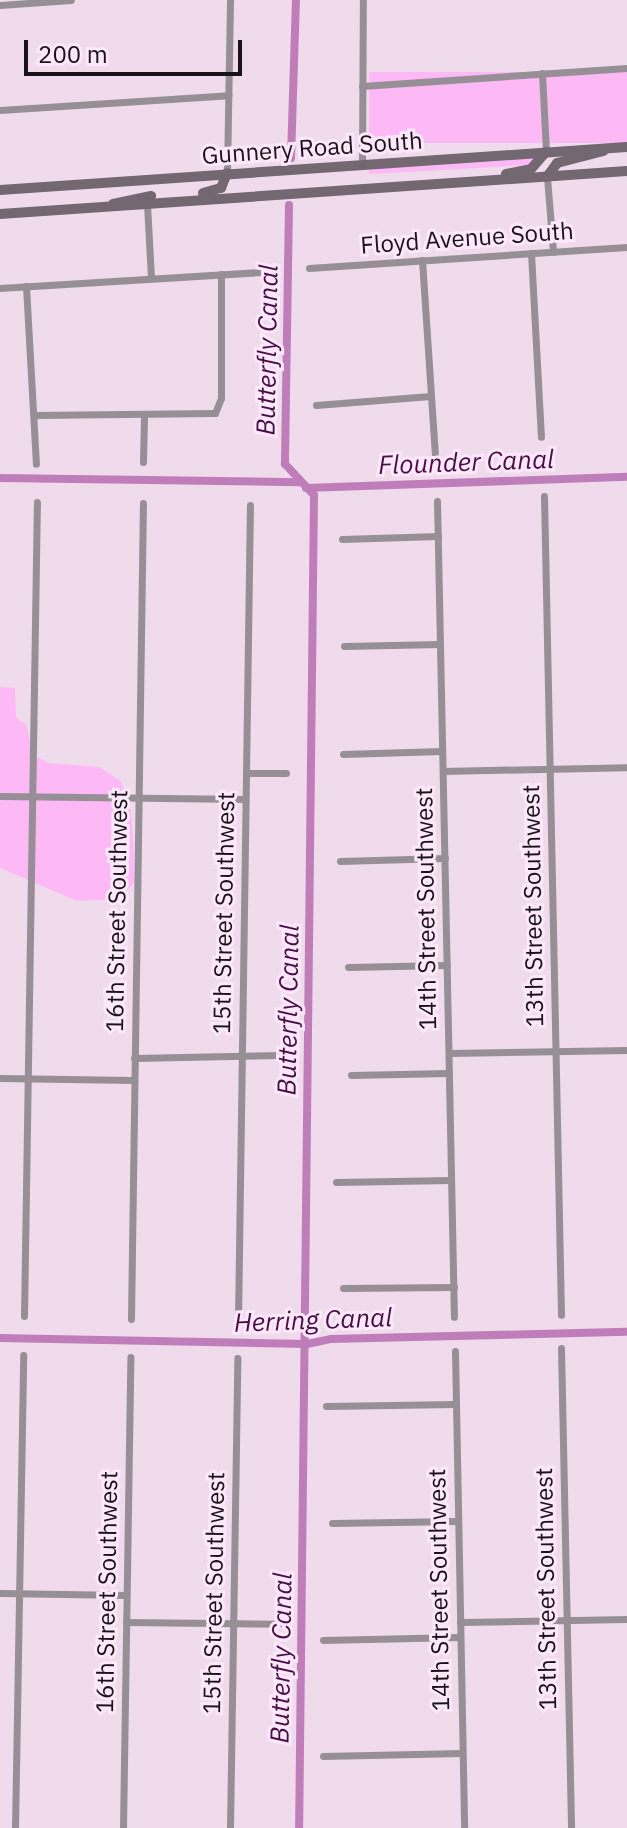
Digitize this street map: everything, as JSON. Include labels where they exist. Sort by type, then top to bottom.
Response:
[{"type":"main road","name":"Gunnery Road South","points":[[4,191],[627,147]]},
{"type":"main road","points":[[547,177],[557,163],[606,148]]},
{"type":"main road","points":[[493,181],[531,169],[546,152]]},
{"type":"main road","name":"Gunnery Road South","points":[[0,214],[627,171]]},
{"type":"main road","points":[[107,207],[125,198],[215,191],[225,184],[227,173]]},
{"type":"street","points":[[0,5],[71,0]]},
{"type":"street","points":[[227,173],[230,0]]},
{"type":"street","points":[[362,164],[363,0]]},
{"type":"street","points":[[362,86],[627,68]]},
{"type":"street","points":[[542,73],[546,152]]},
{"type":"street","points":[[0,110],[229,95]]},
{"type":"street","points":[[547,177],[553,252]]},
{"type":"street","points":[[147,204],[151,278]]},
{"type":"street","name":"Floyd Avenue South","points":[[309,268],[627,247]]},
{"type":"street","points":[[531,253],[541,437]]},
{"type":"street","points":[[422,260],[435,454]]},
{"type":"street","points":[[0,288],[265,272]]},
{"type":"street","points":[[34,415],[144,417],[215,413],[221,398],[221,274]]},
{"type":"street","points":[[26,286],[36,464]]},
{"type":"street","points":[[316,405],[431,396]]},
{"type":"street","points":[[143,462],[144,417]]},
{"type":"street","name":"13th Street Southwest","points":[[544,496],[561,1315]]},
{"type":"street","name":"14th Street Southwest","points":[[437,501],[454,1317]]},
{"type":"street","points":[[24,1316],[37,502]]},
{"type":"street","name":"16th Street Southwest","points":[[131,1319],[143,503]]},
{"type":"street","name":"15th Street Southwest","points":[[238,1321],[250,505]]},
{"type":"street","points":[[342,539],[438,536]]},
{"type":"street","points":[[344,646],[440,644]]},
{"type":"street","points":[[343,754],[442,751]]},
{"type":"street","points":[[443,771],[627,767]]},
{"type":"street","points":[[246,773],[286,773]]},
{"type":"street","points":[[0,796],[245,799]]},
{"type":"street","points":[[340,861],[445,858]]},
{"type":"street","points":[[348,967],[447,965]]},
{"type":"street","points":[[449,1053],[627,1050]]},
{"type":"street","points":[[134,1058],[281,1055]]},
{"type":"street","points":[[351,1075],[449,1073]]},
{"type":"street","points":[[0,1078],[134,1080]]},
{"type":"street","points":[[336,1182],[451,1180]]},
{"type":"street","points":[[343,1288],[454,1287]]},
{"type":"street","name":"13th Street Southwest","points":[[561,1348],[571,1828]]},
{"type":"street","name":"14th Street Southwest","points":[[455,1351],[464,1828]]},
{"type":"street","points":[[15,1828],[23,1355]]},
{"type":"street","name":"16th Street Southwest","points":[[123,1828],[130,1357]]},
{"type":"street","name":"15th Street Southwest","points":[[230,1828],[237,1358]]},
{"type":"street","points":[[326,1406],[456,1404]]},
{"type":"street","points":[[332,1523],[458,1521]]},
{"type":"street","points":[[0,1593],[126,1595]]},
{"type":"street","points":[[460,1622],[627,1619]]},
{"type":"street","points":[[126,1622],[279,1624]]},
{"type":"street","points":[[323,1640],[460,1637]]},
{"type":"street","points":[[323,1756],[462,1753]]},
{"type":"shaded area","points":[[369,72],[627,72],[627,143],[369,143]]},
{"type":"shaded area","points":[[540,156],[531,165],[369,174],[369,168]]},
{"type":"shaded area","points":[[0,687],[15,688],[16,717],[26,725],[35,756],[49,763],[99,767],[121,781],[131,811],[134,883],[120,899],[77,901],[0,868]]},
{"type":"waterway","name":"Butterfly Canal","points":[[291,158],[296,0]]},
{"type":"waterway","name":"Butterfly Canal","points":[[289,205],[285,464],[314,495],[299,1828]]},
{"type":"waterway","name":"Flounder Canal","points":[[306,488],[627,477]]},
{"type":"waterway","name":"Flounder Canal","points":[[0,478],[300,482]]},
{"type":"waterway","name":"Herring Canal","points":[[0,1338],[307,1344],[331,1339],[627,1332]]}]
